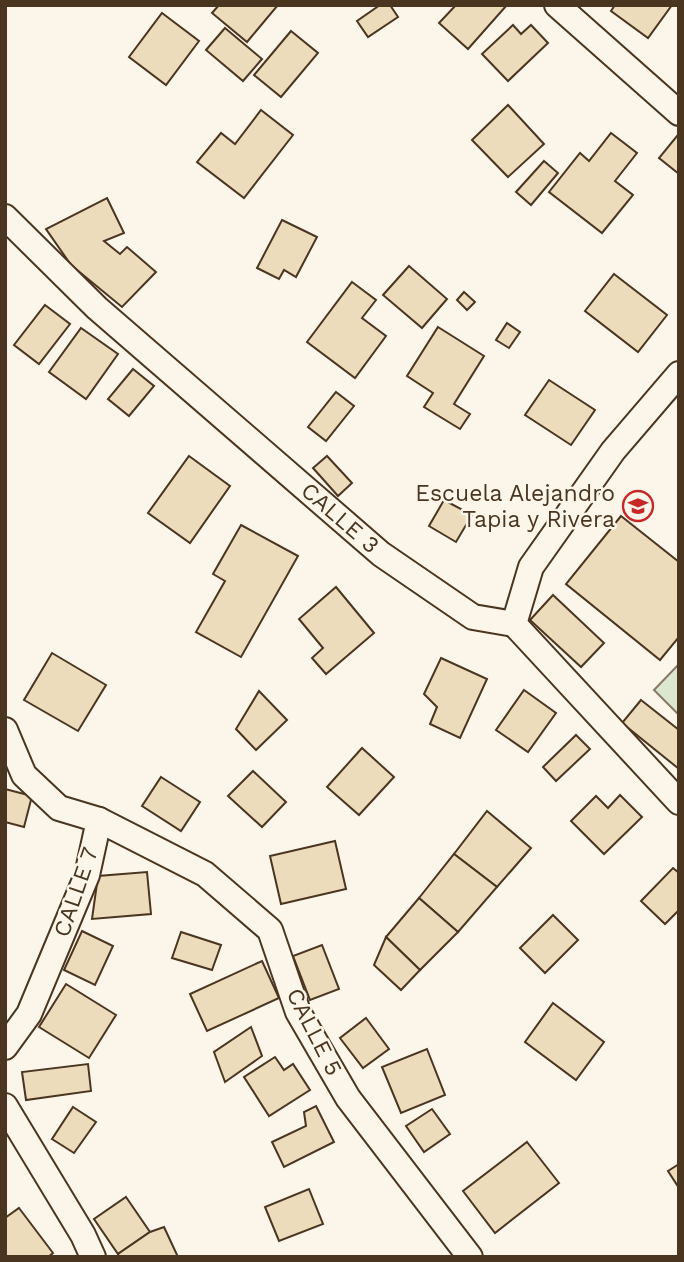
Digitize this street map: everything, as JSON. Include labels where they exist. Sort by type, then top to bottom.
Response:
[{"type":"street","points":[[557,5],[679,113]]},
{"type":"street","name":"CALLE 3","points":[[5,217],[97,308],[381,554],[473,617],[514,624]]},
{"type":"street","points":[[679,374],[613,451],[531,568],[514,624],[679,802]]},
{"type":"street","name":"CALLE 7","points":[[5,730],[24,775],[50,800],[59,808],[99,820],[87,875],[29,1014],[5,1047]]},
{"type":"street","name":"CALLE 5","points":[[99,820],[205,874],[271,930],[298,1012],[348,1098],[470,1257]]},
{"type":"street","points":[[5,1106],[83,1235],[93,1257]]},
{"type":"green space","points":[[679,664],[679,715],[654,690]]},
{"type":"building","points":[[219,5],[278,5],[247,42],[212,13]]},
{"type":"building","points":[[380,5],[390,5],[398,17],[368,37],[357,21]]},
{"type":"building","points":[[456,5],[507,5],[468,49],[439,23]]},
{"type":"building","points":[[615,5],[672,5],[648,38],[611,11]]},
{"type":"building","points":[[162,13],[199,41],[166,85],[129,57]]},
{"type":"building","points":[[513,25],[521,34],[531,25],[548,43],[508,81],[482,54]]},
{"type":"building","points":[[225,28],[262,59],[243,81],[206,50]]},
{"type":"building","points":[[291,31],[318,53],[281,97],[254,75]]},
{"type":"building","points":[[508,105],[544,144],[508,177],[472,140]]},
{"type":"building","points":[[261,110],[293,135],[244,198],[197,162],[221,133],[235,144]]},
{"type":"building","points":[[611,133],[637,153],[615,181],[633,195],[602,233],[549,192],[580,153],[589,161]]},
{"type":"building","points":[[677,136],[679,137],[679,174],[659,158]]},
{"type":"building","points":[[544,161],[558,173],[531,205],[516,192]]},
{"type":"building","points":[[107,198],[124,233],[104,241],[120,254],[127,247],[156,272],[122,307],[71,265],[46,229]]},
{"type":"building","points":[[282,220],[317,237],[296,277],[284,270],[279,279],[257,268]]},
{"type":"building","points":[[409,266],[447,299],[422,328],[383,295]]},
{"type":"building","points":[[614,274],[667,315],[638,352],[585,311]]},
{"type":"building","points":[[352,282],[376,300],[362,318],[386,336],[355,378],[307,342]]},
{"type":"building","points":[[464,292],[475,302],[467,310],[457,300]]},
{"type":"building","points":[[45,305],[70,324],[39,364],[14,345]]},
{"type":"building","points":[[507,323],[520,332],[509,348],[496,340]]},
{"type":"building","points":[[438,327],[484,356],[454,404],[470,414],[460,429],[424,407],[433,393],[407,376]]},
{"type":"building","points":[[81,328],[118,354],[86,399],[49,372]]},
{"type":"building","points":[[133,369],[154,386],[129,416],[108,399]]},
{"type":"building","points":[[549,380],[595,410],[571,445],[525,415]]},
{"type":"building","points":[[336,392],[354,406],[326,441],[308,427]]},
{"type":"building","points":[[189,456],[230,486],[190,543],[148,513]]},
{"type":"building","points":[[327,456],[352,483],[338,496],[313,468]]},
{"type":"building","points":[[444,500],[472,515],[456,542],[429,526]]},
{"type":"building","points":[[621,516],[679,562],[679,637],[660,660],[566,584]]},
{"type":"building","points":[[241,525],[298,556],[241,657],[196,632],[225,581],[213,574]]},
{"type":"building","points":[[336,587],[374,633],[326,674],[312,658],[323,648],[299,619]]},
{"type":"building","points":[[553,595],[604,643],[581,667],[530,620]]},
{"type":"building","points":[[52,653],[106,685],[78,731],[24,700]]},
{"type":"building","points":[[441,658],[487,679],[460,738],[430,724],[437,707],[424,694]]},
{"type":"building","points":[[524,690],[556,713],[528,752],[496,730]]},
{"type":"building","points":[[259,691],[287,720],[256,750],[236,729]]},
{"type":"building","points":[[641,700],[679,730],[679,769],[622,723]]},
{"type":"building","points":[[576,735],[590,749],[556,781],[543,767]]},
{"type":"building","points":[[362,748],[394,777],[359,815],[327,787]]},
{"type":"building","points":[[253,771],[286,802],[262,827],[228,796]]},
{"type":"building","points":[[161,777],[200,802],[181,831],[142,806]]},
{"type":"building","points":[[5,789],[32,796],[24,827],[5,822]]},
{"type":"building","points":[[620,795],[642,817],[604,854],[571,821],[596,796],[608,808]]},
{"type":"building","points":[[487,811],[531,848],[497,887],[454,854]]},
{"type":"building","points":[[335,841],[346,889],[281,904],[270,856]]},
{"type":"building","points":[[454,854],[497,887],[458,932],[419,898]]},
{"type":"building","points":[[673,868],[679,873],[679,910],[665,924],[641,901]]},
{"type":"building","points":[[147,872],[151,914],[92,919],[98,876]]},
{"type":"building","points":[[419,898],[458,932],[420,970],[386,937]]},
{"type":"building","points":[[553,915],[578,940],[545,973],[520,948]]},
{"type":"building","points":[[82,931],[113,946],[95,985],[64,970]]},
{"type":"building","points":[[181,932],[221,945],[212,970],[172,958]]},
{"type":"building","points":[[386,937],[420,970],[401,990],[374,965]]},
{"type":"building","points":[[322,945],[339,989],[310,1000],[293,956]]},
{"type":"building","points":[[262,961],[279,998],[207,1031],[190,994]]},
{"type":"building","points":[[66,984],[116,1015],[89,1058],[39,1027]]},
{"type":"building","points":[[553,1003],[604,1042],[576,1080],[525,1042]]},
{"type":"building","points":[[366,1018],[389,1049],[363,1068],[340,1038]]},
{"type":"building","points":[[251,1027],[262,1056],[225,1082],[214,1052]]},
{"type":"building","points":[[427,1049],[445,1095],[401,1113],[382,1067]]},
{"type":"building","points":[[275,1057],[284,1070],[293,1064],[310,1090],[269,1116],[244,1077]]},
{"type":"building","points":[[88,1064],[91,1091],[26,1100],[22,1072]]},
{"type":"building","points":[[316,1106],[334,1142],[284,1167],[272,1142],[306,1126],[304,1112]]},
{"type":"building","points":[[73,1107],[96,1122],[74,1153],[52,1139]]},
{"type":"building","points":[[432,1109],[450,1134],[424,1152],[406,1126]]},
{"type":"building","points":[[527,1142],[559,1183],[495,1233],[463,1191]]},
{"type":"building","points":[[679,1164],[679,1188],[668,1171]]},
{"type":"building","points":[[309,1189],[323,1224],[279,1241],[265,1207]]},
{"type":"building","points":[[126,1197],[150,1232],[118,1254],[94,1219]]},
{"type":"building","points":[[19,1208],[53,1253],[48,1257],[5,1257],[5,1218]]},
{"type":"building","points":[[164,1227],[178,1257],[119,1257],[118,1254],[150,1232]]},
{"type":"place","name":"Escuela Alejandro Tapia y Rivera","points":[[638,506]]}]
